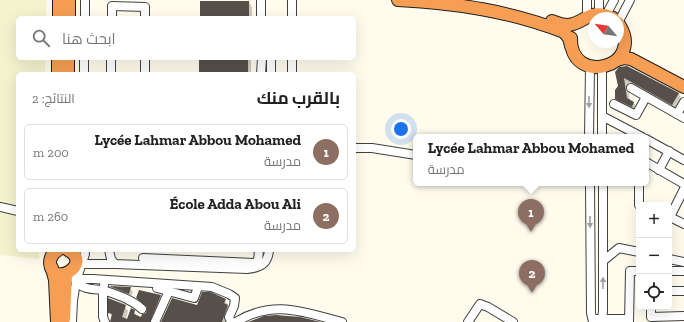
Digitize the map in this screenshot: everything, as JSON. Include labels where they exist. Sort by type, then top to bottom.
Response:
[{"type":"highway","points":[[60,16],[67,0]]},
{"type":"highway","points":[[67,0],[69,16]]},
{"type":"highway","points":[[398,0],[464,5],[514,16],[564,32],[569,38],[573,53],[578,59],[590,67],[608,66],[623,61],[624,58],[631,59],[684,87]]},
{"type":"highway","points":[[478,0],[507,6],[566,25],[570,25],[588,17]]},
{"type":"highway","points":[[571,46],[574,28],[585,17]]},
{"type":"highway","points":[[624,45],[684,78]]},
{"type":"highway","points":[[623,48],[620,55],[623,61]]},
{"type":"highway","points":[[58,60],[58,72]]},
{"type":"highway","points":[[68,60],[68,72]]},
{"type":"highway","points":[[55,252],[50,260],[55,280],[57,322]]},
{"type":"highway","points":[[63,322],[76,260],[70,252]]},
{"type":"highway","points":[[52,268],[58,274],[74,271]]},
{"type":"street","points":[[85,16],[86,0]]},
{"type":"street","points":[[261,0],[261,16]]},
{"type":"street","points":[[292,0],[292,16]]},
{"type":"street","points":[[585,17],[587,0]]},
{"type":"street","points":[[599,0],[604,12]]},
{"type":"street","points":[[608,12],[614,0]]},
{"type":"street","points":[[624,12],[630,0]]},
{"type":"street","points":[[112,16],[112,6],[145,7],[145,16]]},
{"type":"street","points":[[84,60],[84,72]]},
{"type":"street","points":[[111,72],[112,60]]},
{"type":"street","points":[[145,60],[145,72]]},
{"type":"street","points":[[271,60],[271,72]]},
{"type":"street","points":[[292,60],[292,72]]},
{"type":"street","points":[[623,61],[684,93]]},
{"type":"street","points":[[589,134],[590,67]]},
{"type":"street","points":[[602,67],[602,134]]},
{"type":"street","points":[[631,88],[682,116],[684,102]]},
{"type":"street","points":[[614,104],[636,115],[646,97]]},
{"type":"street","points":[[602,116],[636,134]]},
{"type":"street","points":[[649,141],[684,160]]},
{"type":"street","points":[[356,148],[372,148],[413,155]]},
{"type":"street","points":[[659,170],[669,151]]},
{"type":"street","points":[[649,164],[684,184]]},
{"type":"street","points":[[590,186],[591,313],[597,321]]},
{"type":"street","points":[[597,321],[603,312],[603,186]]},
{"type":"street","points":[[639,186],[639,202]]},
{"type":"street","points":[[684,189],[670,217],[684,224]]},
{"type":"street","points":[[0,207],[16,211]]},
{"type":"street","points":[[603,261],[619,248],[636,251]]},
{"type":"street","points":[[72,322],[74,271],[83,252]]},
{"type":"street","points":[[109,252],[111,259],[116,264]]},
{"type":"street","points":[[74,271],[116,264],[143,257],[254,263],[258,259],[259,252]]},
{"type":"street","points":[[143,257],[252,269],[265,264],[269,252]]},
{"type":"street","points":[[672,260],[684,262]]},
{"type":"street","points":[[74,271],[82,279],[212,288],[229,294],[235,298],[234,306],[229,316],[231,322]]},
{"type":"street","points":[[74,271],[80,286],[84,288],[103,290],[128,299],[142,309]]},
{"type":"street","points":[[597,321],[629,320],[630,271],[636,271]]},
{"type":"street","points":[[672,271],[684,271]]},
{"type":"street","points":[[104,281],[103,317],[105,322]]},
{"type":"street","points":[[137,282],[194,298],[198,287]]},
{"type":"street","points":[[155,322],[169,291]]},
{"type":"street","points":[[672,292],[684,291]]},
{"type":"street","points":[[468,322],[480,304],[488,306],[513,322]]},
{"type":"street","points":[[236,322],[245,317],[267,310],[284,308],[342,322]]},
{"type":"street","points":[[651,310],[651,317],[684,316]]},
{"type":"shaded area","points":[[0,0],[47,0],[46,16],[16,16],[16,60],[45,60],[45,72],[16,72],[16,252],[39,252],[39,259],[0,255]]},
{"type":"building","points":[[200,1],[249,1],[249,16],[200,16]]},
{"type":"building","points":[[199,60],[248,60],[248,72],[199,72]]},
{"type":"building","points":[[627,66],[679,93],[672,105],[624,78],[627,98],[634,102],[632,107],[615,99],[615,90],[618,86],[615,72],[619,67]]},
{"type":"building","points":[[109,286],[131,287],[129,294]]},
{"type":"building","points":[[139,290],[161,295],[150,322],[110,322],[112,314],[108,313],[108,298],[126,305],[122,317],[127,319],[131,308],[135,310],[134,314],[141,317],[142,314],[146,313],[147,307],[136,298]]},
{"type":"building","points":[[202,292],[211,292],[226,299],[224,303],[228,305],[222,322],[161,322],[172,298],[197,305]]},
{"type":"building","points":[[276,315],[300,317],[321,322],[248,322],[264,316]]},
{"type":"place","name":"Lycée Lahmar Abbou Mohamed","points":[[531,232]]},
{"type":"place","name":"École Adda Abou Ali","points":[[532,293]]}]
